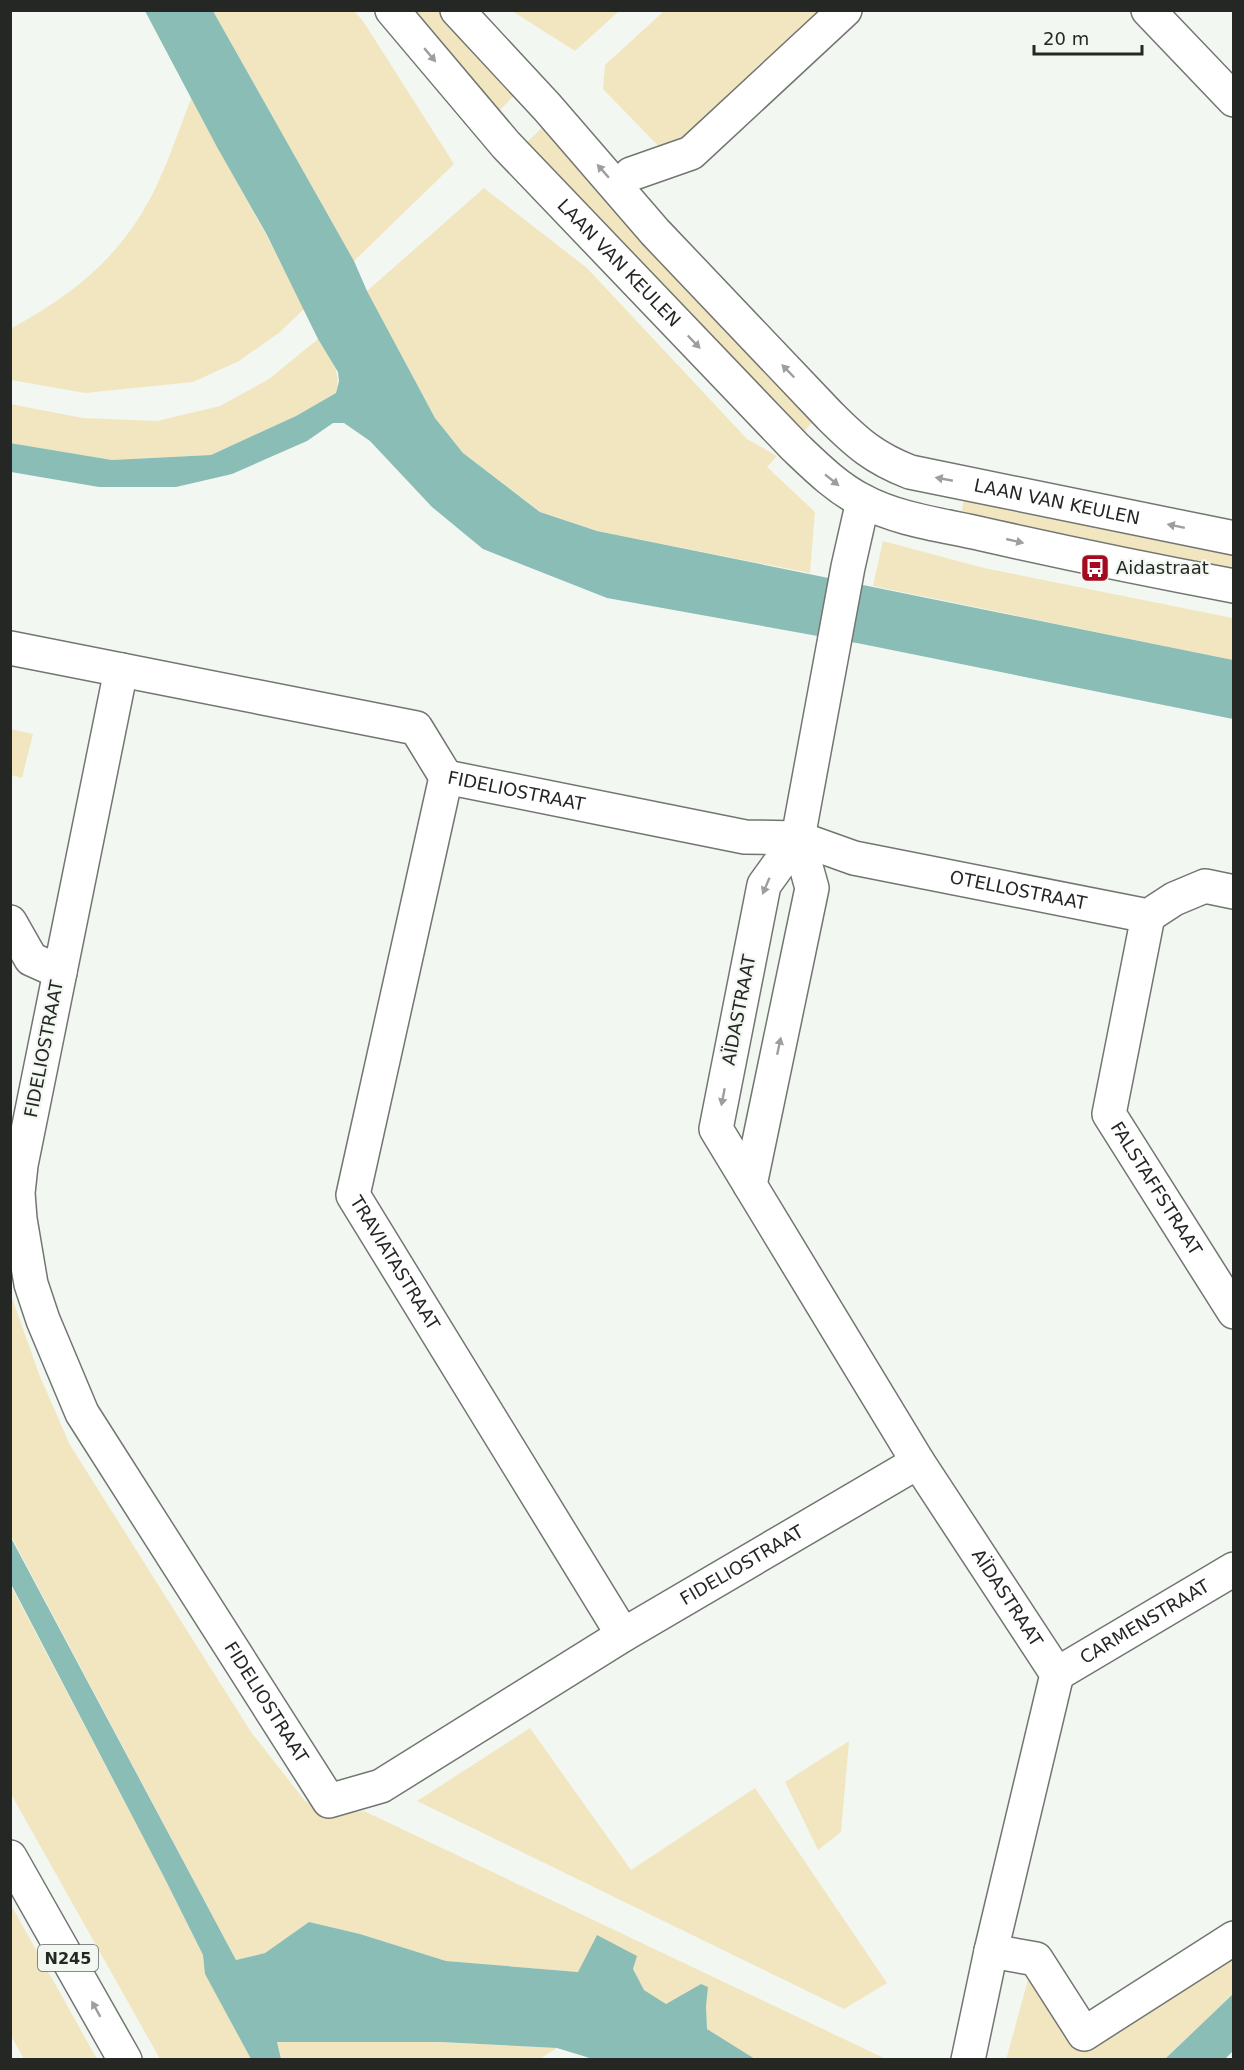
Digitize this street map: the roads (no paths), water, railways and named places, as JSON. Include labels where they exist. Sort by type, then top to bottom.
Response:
[{"type":"street","name":"LAAN VAN KEULEN","points":[[392,10],[506,145],[795,447],[827,477],[863,501],[896,515],[1095,559],[1233,586]]},
{"type":"street","name":"LAAN VAN KEULEN","points":[[457,10],[547,107],[655,232],[830,416],[854,440],[880,459],[910,472],[1233,538]]},
{"type":"street","points":[[631,174],[691,153],[845,10]]},
{"type":"street","points":[[1148,10],[1233,100]]},
{"type":"street","points":[[863,501],[880,459]]},
{"type":"street","name":"AÏDASTRAAT","points":[[863,501],[848,567],[798,838],[764,885],[716,1129],[918,1462],[1056,1674]]},
{"type":"street","name":"FIDELIOSTRAAT","points":[[10,648],[416,728],[446,777],[745,837],[798,838]]},
{"type":"street","name":"FIDELIOSTRAAT","points":[[120,670],[26,1136],[18,1193],[24,1251],[43,1320],[82,1413],[329,1802],[381,1786],[623,1635],[918,1462]]},
{"type":"street","name":"TRAVIATASTRAAT","points":[[446,777],[353,1195],[623,1635]]},
{"type":"street","name":"AÏDASTRAAT","points":[[750,1185],[812,888],[798,838]]},
{"type":"street","name":"OTELLOSTRAAT","points":[[798,838],[854,858],[1148,916]]},
{"type":"street","points":[[1148,916],[1174,899],[1205,886],[1233,892]]},
{"type":"street","name":"FALSTAFFSTRAAT","points":[[1148,916],[1109,1114],[1233,1312]]},
{"type":"street","name":"FIDELIOSTRAAT","points":[[10,922],[31,959],[60,972]]},
{"type":"street","name":"CARMENSTRAAT","points":[[1056,1674],[1233,1569]]},
{"type":"street","points":[[968,2060],[991,1951],[1056,1674]]},
{"type":"street","name":"N245","points":[[10,1857],[125,2060]]},
{"type":"street","points":[[991,1951],[1036,1959],[1084,2034],[1233,1938]]},
{"type":"water","points":[[145,11],[213,11],[354,261],[367,291],[435,418],[463,453],[540,512],[597,531],[1233,660],[1233,719],[862,644],[607,598],[483,549],[432,507],[370,441],[344,423],[333,423],[307,441],[232,474],[176,487],[99,487],[11,472],[10,443],[112,460],[211,455],[296,416],[336,393],[339,381],[338,372],[318,339],[267,235],[217,147]]},
{"type":"water","points":[[10,1536],[236,1960],[265,1953],[309,1922],[360,1934],[446,1961],[578,1972],[597,1935],[637,1956],[633,1969],[644,1990],[666,2004],[701,1984],[708,1987],[707,2029],[755,2059],[593,2059],[557,2048],[441,2042],[277,2042],[281,2059],[251,2059],[205,1974],[203,1955],[164,1877],[11,1584]]},
{"type":"water","points":[[1233,1994],[1233,2051],[1225,2059],[1165,2059]]},
{"type":"place","name":"Aidastraat","points":[[1095,568]]}]
